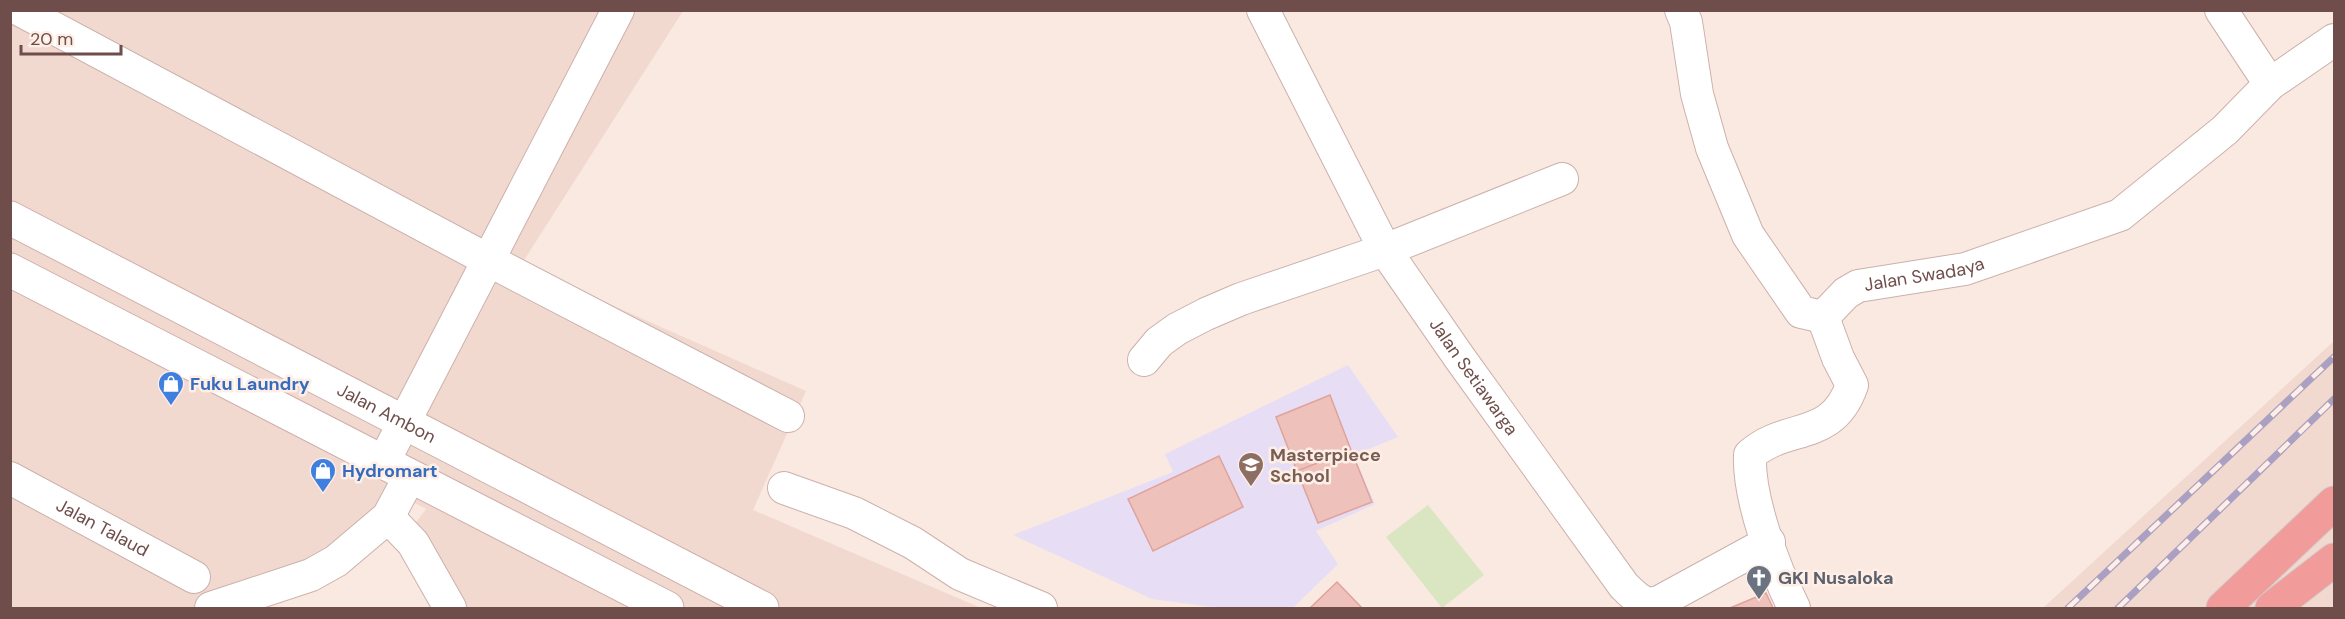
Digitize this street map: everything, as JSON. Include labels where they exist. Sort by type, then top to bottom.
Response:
[{"type":"highway","points":[[2223,609],[2334,503]]},
{"type":"highway","points":[[2272,609],[2334,560]]},
{"type":"highway","points":[[2303,609],[2334,577]]},
{"type":"street","points":[[20,10],[53,17],[490,261],[788,416]]},
{"type":"street","points":[[211,609],[311,576],[336,561],[388,517],[404,420],[490,261],[618,10]]},
{"type":"street","name":"Jalan Setiawarga","points":[[1263,10],[1360,196],[1385,249],[1459,357],[1624,586],[1641,602],[1651,604],[1659,602],[1769,542]]},
{"type":"street","points":[[1681,10],[1686,22],[1704,124],[1748,235],[1801,312],[1823,317],[1838,358],[1852,385],[1845,406],[1825,423],[1761,445],[1749,455],[1749,474],[1779,577],[1794,609]]},
{"type":"street","points":[[2221,10],[2270,84]]},
{"type":"street","name":"Jalan Swadaya","points":[[1823,317],[1845,293],[1858,286],[1965,269],[2120,215],[2225,130],[2270,84],[2334,40]]},
{"type":"street","points":[[1144,360],[1159,342],[1177,329],[1206,314],[1241,299],[1385,249],[1562,179]]},
{"type":"street","name":"Jalan Ambon","points":[[10,218],[404,420],[762,609]]},
{"type":"street","points":[[10,270],[667,609]]},
{"type":"street","name":"Jalan Talaud","points":[[10,478],[194,577]]},
{"type":"street","points":[[784,488],[854,513],[913,543],[960,574],[1041,609]]},
{"type":"street","points":[[388,517],[413,543],[450,609]]},
{"type":"shaded area","points":[[10,11],[683,11],[521,265],[806,391],[753,510],[981,608],[464,608],[416,522],[426,509],[388,489],[366,525],[308,566],[193,608],[11,608]]},
{"type":"shaded area","points":[[2334,341],[2334,608],[2043,608]]},
{"type":"shaded area","name":"Masterpiece School","points":[[1348,365],[1398,437],[1354,455],[1375,504],[1316,531],[1338,564],[1293,608],[1219,608],[1152,599],[1013,535],[1173,472],[1165,454]]},
{"type":"green space","points":[[1428,505],[1484,575],[1442,608],[1386,537]]},
{"type":"building","points":[[1330,395],[1351,450],[1297,471],[1276,417]]},
{"type":"building","points":[[1351,450],[1372,502],[1318,523],[1297,471]]},
{"type":"building","points":[[1219,456],[1243,507],[1153,551],[1128,499]]},
{"type":"building","points":[[1337,582],[1362,608],[1310,608]]},
{"type":"building","name":"GKI Nusaloka","points":[[1766,593],[1773,608],[1730,608]]},
{"type":"railway","points":[[2068,608],[2334,357]]},
{"type":"railway","points":[[2118,608],[2334,399]]},
{"type":"place","name":"Fuku Laundry","points":[[171,407]]},
{"type":"place","name":"Masterpiece School","points":[[1251,488]]},
{"type":"place","name":"Hydromart","points":[[323,494]]},
{"type":"place","name":"GKI Nusaloka","points":[[1759,601]]}]
